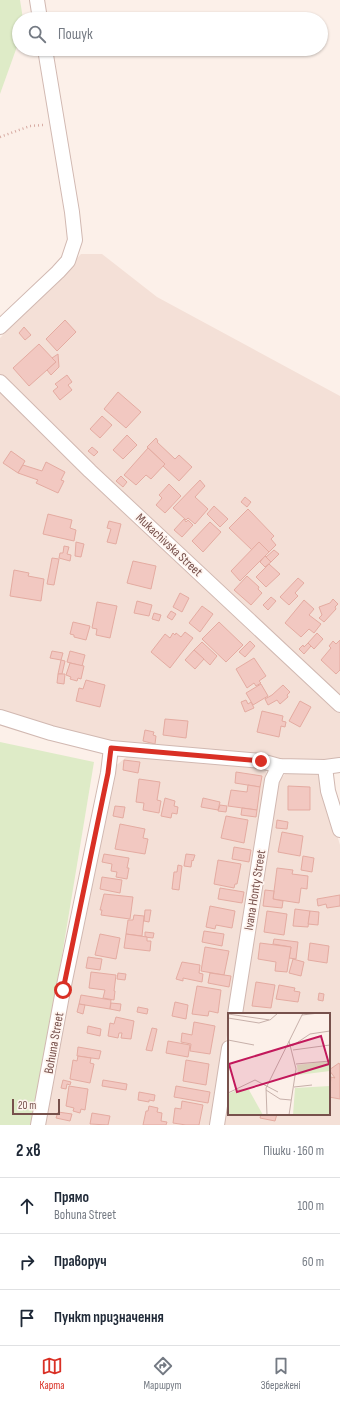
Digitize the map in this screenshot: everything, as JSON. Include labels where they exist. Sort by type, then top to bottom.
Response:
[{"type":"street","points":[[37,0],[39,12]]},
{"type":"street","points":[[0,326],[68,261],[75,240],[72,212],[46,56]]},
{"type":"street","name":"Mukachivska Street","points":[[0,382],[90,471],[340,705]]},
{"type":"street","points":[[0,717],[51,733],[111,748],[261,761],[279,766],[325,767],[340,765]]},
{"type":"street","name":"Bohuna Street","points":[[38,1125],[63,990],[108,773],[111,748]]},
{"type":"street","name":"Ivana Honty Street","points":[[234,1013],[272,780],[279,766]]},
{"type":"street","points":[[325,767],[328,791],[340,830]]},
{"type":"street","points":[[216,1125],[228,1054]]},
{"type":"path","points":[[0,137],[30,126],[58,124]]},
{"type":"shaded area","points":[[81,254],[102,254],[157,297],[340,396],[340,696],[94,466],[0,374],[0,338]]},
{"type":"shaded area","points":[[0,392],[85,474],[340,713],[340,762],[324,764],[111,745],[0,713]]},
{"type":"shaded area","points":[[130,754],[264,765],[268,778],[228,1013],[228,1029],[212,1125],[42,1125],[113,768]]},
{"type":"shaded area","points":[[296,772],[319,773],[340,845],[340,1125],[221,1125],[228,1081],[228,1115],[330,1115],[330,1013],[239,1013],[276,783],[285,774]]},
{"type":"green space","points":[[0,0],[20,0],[22,12],[12,12],[12,56],[14,56],[0,94]]},
{"type":"green space","points":[[0,742],[94,762],[34,1125],[0,1125]]},
{"type":"building","points":[[65,320],[76,332],[57,351],[46,339]]},
{"type":"building","points":[[24,327],[31,335],[25,340],[19,333]]},
{"type":"building","points":[[39,344],[56,362],[29,386],[13,368]]},
{"type":"building","points":[[58,354],[59,367],[51,375],[47,370],[56,362],[52,358]]},
{"type":"building","points":[[67,375],[72,382],[68,385],[72,390],[60,400],[53,391],[58,387],[55,384]]},
{"type":"building","points":[[118,392],[141,412],[126,428],[104,409]]},
{"type":"building","points":[[102,416],[112,425],[100,438],[90,429]]},
{"type":"building","points":[[127,435],[137,445],[123,459],[113,450]]},
{"type":"building","points":[[156,438],[158,441],[157,442],[175,459],[179,455],[192,467],[179,481],[163,466],[165,464],[147,447]]},
{"type":"building","points":[[92,447],[98,452],[94,456],[88,451]]},
{"type":"building","points":[[148,448],[165,464],[151,479],[146,475],[136,485],[124,475]]},
{"type":"building","points":[[11,451],[25,461],[18,473],[3,463]]},
{"type":"building","points":[[46,462],[65,472],[61,480],[64,481],[58,493],[36,483],[38,480],[18,473],[23,465],[42,471]]},
{"type":"building","points":[[121,476],[127,482],[123,487],[116,481]]},
{"type":"building","points":[[200,480],[205,486],[195,497],[208,509],[195,524],[188,518],[186,520],[173,508]]},
{"type":"building","points":[[169,484],[181,496],[165,513],[156,505],[162,498],[159,495]]},
{"type":"building","points":[[245,497],[251,502],[247,507],[241,502]]},
{"type":"building","points":[[214,506],[228,519],[220,527],[207,514]]},
{"type":"building","points":[[248,509],[274,536],[271,539],[276,545],[269,552],[259,542],[252,550],[229,528]]},
{"type":"building","points":[[48,514],[72,520],[70,528],[76,530],[74,541],[43,534]]},
{"type":"building","points":[[184,519],[186,522],[188,520],[193,525],[182,537],[174,530]]},
{"type":"building","points":[[109,521],[121,524],[116,544],[107,542],[111,529],[107,528]]},
{"type":"building","points":[[210,522],[221,532],[203,552],[192,541]]},
{"type":"building","points":[[76,542],[84,544],[81,557],[75,556]]},
{"type":"building","points":[[259,542],[269,552],[240,581],[231,571]]},
{"type":"building","points":[[64,546],[69,547],[67,554],[71,555],[70,561],[59,558],[60,553],[63,553]]},
{"type":"building","points":[[274,550],[279,554],[271,562],[266,557]]},
{"type":"building","points":[[265,556],[271,562],[265,567],[260,562]]},
{"type":"building","points":[[52,558],[59,559],[54,585],[47,584]]},
{"type":"building","points":[[133,561],[156,566],[151,589],[127,583]]},
{"type":"building","points":[[269,564],[280,574],[266,587],[256,577]]},
{"type":"building","points":[[14,570],[29,573],[28,576],[44,579],[41,601],[10,596]]},
{"type":"building","points":[[247,576],[259,587],[258,589],[262,593],[251,605],[234,590]]},
{"type":"building","points":[[298,578],[304,583],[295,593],[298,596],[289,605],[280,597]]},
{"type":"building","points":[[180,593],[189,598],[182,612],[173,607]]},
{"type":"building","points":[[271,597],[276,601],[268,610],[263,605]]},
{"type":"building","points":[[333,599],[338,604],[335,607],[336,609],[324,622],[319,618],[322,615],[319,607],[330,603]]},
{"type":"building","points":[[304,600],[314,609],[309,615],[321,624],[314,633],[309,629],[301,637],[285,623]]},
{"type":"building","points":[[137,601],[152,605],[149,616],[134,613]]},
{"type":"building","points":[[97,602],[117,606],[110,638],[96,635],[97,629],[92,628]]},
{"type":"building","points":[[202,606],[213,614],[200,632],[189,623]]},
{"type":"building","points":[[171,611],[176,614],[172,620],[167,617]]},
{"type":"building","points":[[154,613],[161,615],[159,621],[152,619]]},
{"type":"building","points":[[73,622],[90,626],[86,640],[74,637],[74,635],[70,634]]},
{"type":"building","points":[[219,622],[243,645],[226,662],[202,639]]},
{"type":"building","points":[[185,632],[193,638],[170,668],[151,652],[165,634],[170,638],[173,633],[175,635],[176,633],[181,637]]},
{"type":"building","points":[[317,633],[323,639],[314,649],[308,643]]},
{"type":"building","points":[[340,640],[340,670],[336,674],[321,660],[331,648],[329,646],[333,641],[336,644]]},
{"type":"building","points":[[250,641],[255,646],[245,657],[239,652]]},
{"type":"building","points":[[202,642],[217,656],[210,665],[194,650]]},
{"type":"building","points":[[308,643],[311,646],[304,654],[299,649]]},
{"type":"building","points":[[194,650],[204,659],[195,669],[185,660]]},
{"type":"building","points":[[52,651],[63,653],[61,660],[50,658]]},
{"type":"building","points":[[70,651],[85,655],[82,666],[67,662]]},
{"type":"building","points":[[254,658],[266,676],[259,681],[261,683],[256,686],[254,683],[247,688],[236,669]]},
{"type":"building","points":[[61,660],[65,661],[62,674],[58,674]]},
{"type":"building","points":[[70,663],[84,666],[81,679],[78,678],[77,681],[70,679],[71,677],[66,675]]},
{"type":"building","points":[[58,674],[65,674],[64,684],[57,683]]},
{"type":"building","points":[[86,680],[105,685],[100,707],[76,701],[79,688],[83,689]]},
{"type":"building","points":[[261,684],[268,696],[253,705],[246,693]]},
{"type":"building","points":[[283,685],[290,692],[287,695],[288,697],[280,704],[277,700],[268,705],[265,699]]},
{"type":"building","points":[[246,700],[248,704],[251,702],[254,708],[245,712],[241,702]]},
{"type":"building","points":[[300,701],[311,707],[300,727],[289,721]]},
{"type":"building","points":[[262,711],[283,716],[282,721],[286,722],[285,727],[281,726],[279,737],[257,732]]},
{"type":"building","points":[[165,719],[188,721],[186,738],[163,735]]},
{"type":"building","points":[[145,730],[154,732],[153,735],[156,736],[155,744],[143,741]]},
{"type":"building","points":[[124,760],[140,762],[138,773],[123,770]]},
{"type":"building","points":[[236,772],[262,776],[260,787],[235,783]]},
{"type":"building","points":[[139,779],[160,782],[157,800],[161,801],[159,813],[143,810],[144,803],[136,802]]},
{"type":"building","points":[[248,785],[260,787],[257,810],[228,806],[231,790],[247,792]]},
{"type":"building","points":[[288,786],[310,787],[310,810],[288,810]]},
{"type":"building","points":[[165,798],[175,801],[174,806],[178,807],[177,814],[172,813],[171,818],[161,816]]},
{"type":"building","points":[[203,798],[220,802],[218,810],[201,807]]},
{"type":"building","points":[[220,805],[227,806],[226,812],[218,811]]},
{"type":"building","points":[[115,806],[125,807],[123,818],[113,816]]},
{"type":"building","points":[[242,808],[257,810],[256,817],[241,815]]},
{"type":"building","points":[[226,816],[248,820],[244,843],[221,838]]},
{"type":"building","points":[[277,820],[288,822],[287,829],[276,828]]},
{"type":"building","points":[[120,824],[145,829],[143,838],[148,839],[145,854],[115,849]]},
{"type":"building","points":[[282,832],[303,836],[300,856],[278,852]]},
{"type":"building","points":[[234,847],[251,850],[249,862],[232,859]]},
{"type":"building","points":[[104,854],[129,858],[127,879],[116,877],[117,872],[111,871],[112,864],[102,862]]},
{"type":"building","points":[[186,854],[195,855],[193,861],[192,860],[191,867],[184,866]]},
{"type":"building","points":[[303,856],[314,858],[312,872],[301,870]]},
{"type":"building","points":[[218,860],[241,864],[237,884],[235,884],[234,888],[214,884]]},
{"type":"building","points":[[178,865],[182,866],[179,890],[172,889],[174,872],[177,872]]},
{"type":"building","points":[[277,868],[293,870],[292,874],[308,876],[307,889],[301,888],[299,903],[273,899]]},
{"type":"building","points":[[102,877],[122,880],[120,893],[100,889]]},
{"type":"building","points":[[220,888],[244,892],[242,903],[218,899]]},
{"type":"building","points":[[265,890],[274,891],[273,899],[283,901],[282,908],[263,906]]},
{"type":"building","points":[[104,894],[133,897],[130,919],[101,915],[102,910],[100,910]]},
{"type":"building","points":[[340,895],[340,906],[327,908],[326,904],[318,906],[317,899]]},
{"type":"building","points":[[210,906],[235,911],[232,928],[216,925],[215,929],[206,927]]},
{"type":"building","points":[[295,909],[310,911],[308,927],[293,926]]},
{"type":"building","points":[[145,910],[151,910],[149,922],[144,921]]},
{"type":"building","points":[[267,911],[287,914],[284,935],[264,932]]},
{"type":"building","points":[[310,911],[319,912],[318,925],[308,924]]},
{"type":"building","points":[[134,915],[144,916],[142,936],[126,934],[128,920],[133,920]]},
{"type":"building","points":[[204,931],[224,934],[222,946],[202,942]]},
{"type":"building","points":[[145,932],[154,933],[153,938],[145,937]]},
{"type":"building","points":[[100,934],[120,938],[116,959],[95,955]]},
{"type":"building","points":[[126,934],[147,937],[147,941],[151,941],[150,951],[124,948]]},
{"type":"building","points":[[274,939],[298,942],[296,959],[289,958],[291,947],[273,944]]},
{"type":"building","points":[[260,943],[291,947],[287,972],[275,971],[276,962],[258,959]]},
{"type":"building","points":[[310,943],[329,946],[327,963],[308,960]]},
{"type":"building","points":[[205,947],[229,951],[224,975],[201,971]]},
{"type":"building","points":[[88,957],[102,959],[100,970],[86,968]]},
{"type":"building","points":[[293,959],[304,962],[301,976],[289,973]]},
{"type":"building","points":[[182,962],[200,965],[199,973],[203,974],[202,982],[183,978],[183,981],[176,979]]},
{"type":"building","points":[[91,972],[116,975],[114,1000],[103,998],[105,990],[89,988]]},
{"type":"building","points":[[118,973],[126,974],[125,980],[117,979]]},
{"type":"building","points":[[210,973],[231,976],[229,987],[208,983]]},
{"type":"building","points":[[256,982],[275,985],[271,1008],[252,1006]]},
{"type":"building","points":[[279,985],[295,988],[294,991],[300,992],[298,1002],[276,999]]},
{"type":"building","points":[[197,986],[221,990],[218,1013],[209,1011],[208,1016],[192,1014]]},
{"type":"building","points":[[319,993],[324,994],[323,1001],[318,1000]]},
{"type":"building","points":[[81,995],[111,1000],[110,1009],[79,1004]]},
{"type":"building","points":[[175,1002],[188,1005],[186,1019],[172,1016]]},
{"type":"building","points":[[111,1003],[121,1004],[120,1011],[110,1009]]},
{"type":"building","points":[[79,1004],[85,1005],[83,1014],[77,1012]]},
{"type":"building","points":[[138,1007],[148,1009],[147,1014],[137,1012]]},
{"type":"building","points":[[116,1017],[134,1021],[131,1039],[121,1038],[122,1033],[119,1033],[118,1038],[108,1036],[110,1023],[114,1024]]},
{"type":"building","points":[[194,1022],[215,1026],[210,1054],[190,1051],[191,1044],[181,1042],[182,1033],[192,1035]]},
{"type":"building","points":[[88,1026],[101,1029],[100,1036],[87,1033]]},
{"type":"building","points":[[152,1028],[157,1029],[152,1051],[146,1050]]},
{"type":"building","points":[[168,1041],[190,1045],[188,1057],[166,1053]]},
{"type":"building","points":[[78,1047],[101,1051],[99,1059],[77,1056]]},
{"type":"building","points":[[78,1056],[91,1058],[90,1063],[94,1064],[90,1083],[70,1079],[73,1060],[77,1061]]},
{"type":"building","points":[[186,1060],[209,1064],[206,1085],[183,1081]]},
{"type":"building","points":[[339,1063],[340,1099],[330,1097],[331,1077],[335,1078],[330,1069]]},
{"type":"building","points":[[63,1080],[71,1082],[70,1085],[67,1084],[66,1089],[61,1088]]},
{"type":"building","points":[[103,1080],[127,1084],[126,1090],[102,1086]]},
{"type":"building","points":[[69,1086],[88,1089],[85,1110],[81,1109],[80,1113],[73,1111],[74,1108],[66,1106]]},
{"type":"building","points":[[176,1086],[210,1092],[208,1103],[174,1097]]},
{"type":"building","points":[[139,1092],[155,1095],[154,1101],[149,1100],[149,1102],[138,1100]]},
{"type":"building","points":[[182,1101],[203,1105],[199,1125],[173,1123],[175,1108],[181,1109]]},
{"type":"building","points":[[149,1106],[158,1108],[157,1112],[162,1113],[161,1121],[167,1122],[166,1125],[143,1125],[146,1111],[148,1111]]},
{"type":"building","points":[[58,1112],[72,1114],[70,1121],[56,1118]]},
{"type":"building","points":[[92,1113],[110,1116],[108,1125],[90,1124]]},
{"type":"building","points":[[261,1115],[277,1115],[275,1121],[260,1118]]},
{"type":"route","points":[[63,990],[108,773],[111,748],[261,761]]}]
